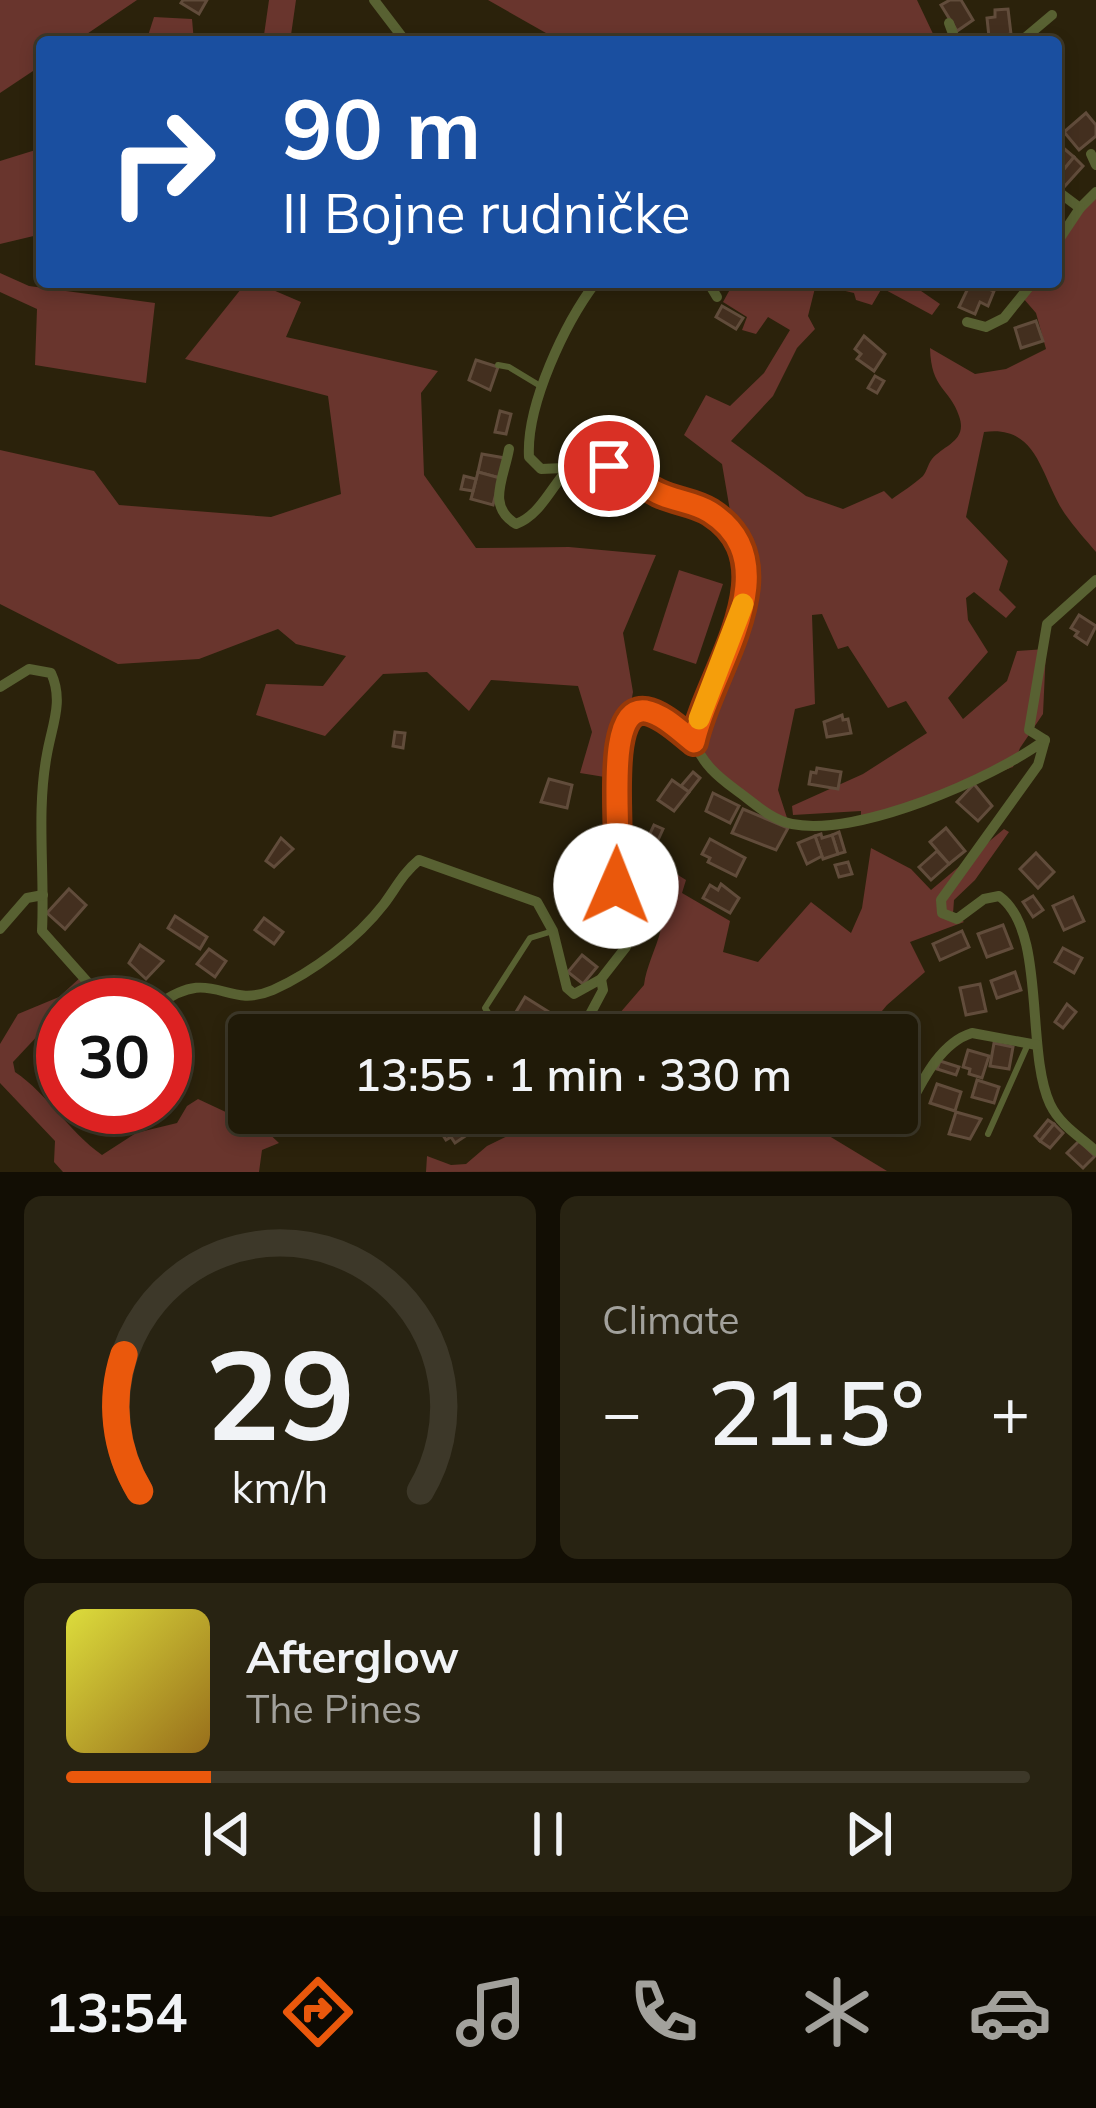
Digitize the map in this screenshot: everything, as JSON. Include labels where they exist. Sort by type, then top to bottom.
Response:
[{"type":"street","points":[[374,0],[401,36]]},
{"type":"street","points":[[1027,36],[1052,15]]},
{"type":"street","points":[[950,23],[954,36]]},
{"type":"street","points":[[1062,235],[1096,192]]},
{"type":"street","points":[[1062,194],[1080,208]]},
{"type":"street","points":[[592,288],[571,320],[543,388],[532,423],[530,457],[541,469],[609,466],[655,492],[706,509],[734,534],[747,567],[747,590],[694,742]]},
{"type":"street","points":[[712,288],[717,297]]},
{"type":"street","points":[[967,322],[986,327],[1004,318],[1029,288]]},
{"type":"street","points":[[508,449],[496,499],[516,524],[537,511],[542,497],[567,470]]},
{"type":"street","points":[[1045,740],[1030,730],[1047,624],[1096,580]]},
{"type":"street","points":[[0,687],[28,669],[51,673],[57,686],[57,717],[46,755],[42,809],[41,931],[84,978]]},
{"type":"street","points":[[192,986],[243,997],[278,988],[356,934],[419,860],[537,902],[554,931],[567,988],[574,994],[601,979],[626,947],[625,920],[610,868],[617,852],[617,769],[624,723],[640,710],[652,712],[694,742],[712,772],[789,824],[834,825],[888,813],[1019,759],[1045,740]]},
{"type":"street","points":[[1045,740],[1038,765],[941,900],[942,913],[957,919],[984,898],[999,896],[1009,902],[1030,954],[1032,1044],[1050,1104],[1061,1124],[1096,1151]]},
{"type":"street","points":[[0,929],[27,898],[44,895]]},
{"type":"street","points":[[590,1014],[603,990],[601,979]]},
{"type":"street","points":[[918,1092],[933,1066],[963,1036],[972,1033],[1032,1044]]},
{"type":"lane","points":[[498,365],[543,388]]},
{"type":"lane","points":[[489,1014],[485,1008],[530,938],[554,931]]},
{"type":"lane","points":[[988,1134],[1032,1044]]},
{"type":"shaded area","points":[[0,0],[137,0],[84,36],[36,36],[36,69],[0,93]]},
{"type":"shaded area","points":[[269,0],[296,0],[291,36],[264,36]]},
{"type":"shaded area","points":[[488,0],[917,0],[934,36],[745,34],[551,36]]},
{"type":"shaded area","points":[[154,17],[192,19],[193,36],[148,36]]},
{"type":"shaded area","points":[[36,150],[36,235],[0,244],[0,161]]},
{"type":"shaded area","points":[[1096,192],[1096,552],[1065,514],[1027,445],[1002,432],[984,432],[966,517],[1008,561],[999,590],[1016,607],[1006,618],[974,592],[966,598],[968,620],[988,652],[948,698],[963,719],[1007,681],[1017,651],[1046,649],[1043,714],[1013,767],[861,822],[861,811],[793,815],[792,806],[863,774],[927,733],[906,701],[888,708],[848,646],[838,649],[822,614],[812,615],[815,704],[795,709],[778,790],[789,824],[718,780],[694,742],[749,577],[734,534],[722,464],[684,435],[706,395],[730,406],[764,373],[790,330],[768,317],[756,334],[742,330],[747,317],[723,302],[731,288],[815,288],[808,316],[815,329],[797,348],[773,396],[731,441],[806,496],[843,509],[884,491],[892,499],[923,476],[932,459],[960,431],[955,407],[937,381],[930,348],[975,374],[1006,369],[1046,349],[1036,313],[1023,298],[1029,288],[1062,288],[1062,236]]},
{"type":"shaded area","points":[[0,273],[36,288],[155,303],[146,383],[35,365],[37,309],[0,292]]},
{"type":"shaded area","points":[[833,288],[882,288],[872,305],[856,300],[854,293]]},
{"type":"shaded area","points":[[882,288],[917,288],[940,304],[932,315]]},
{"type":"shaded area","points":[[241,289],[273,290],[301,302],[286,337],[438,371],[421,393],[424,475],[476,548],[569,547],[656,555],[623,633],[633,692],[617,779],[580,773],[592,732],[578,686],[491,680],[469,711],[427,672],[383,674],[325,736],[256,715],[266,684],[323,686],[346,656],[296,644],[278,629],[199,659],[118,664],[0,604],[0,450],[94,471],[119,505],[271,517],[341,494],[328,396],[185,359]]},
{"type":"shaded area","points":[[679,570],[723,584],[696,664],[653,650]]},
{"type":"shaded area","points":[[1004,829],[1009,832],[975,880],[954,900],[953,914],[964,922],[910,942],[925,972],[880,1014],[619,1014],[644,985],[661,929],[627,874],[617,837],[686,880],[682,893],[730,921],[723,952],[758,962],[811,902],[851,933],[862,908],[871,848],[911,869],[931,890]]},
{"type":"shaded area","points":[[36,1007],[36,1037],[13,1062],[15,1072],[36,1089],[36,1121],[0,1083],[0,1044],[18,1014]]},
{"type":"shaded area","points":[[198,1099],[228,1113],[228,1134],[269,1134],[279,1143],[262,1150],[259,1172],[63,1172],[54,1162],[55,1141],[48,1134],[78,1134],[102,1155],[134,1134],[192,1134],[192,1103]]},
{"type":"shaded area","points":[[512,1134],[826,1134],[887,1171],[426,1172],[427,1156],[451,1165],[466,1164]]},
{"type":"building","points":[[183,0],[207,0],[199,14]]},
{"type":"building","points":[[961,0],[973,20],[957,31],[941,5]]},
{"type":"building","points":[[1008,9],[1011,34],[989,36],[987,18],[995,17],[995,10]]},
{"type":"building","points":[[1086,113],[1096,125],[1096,136],[1079,150],[1064,132]]},
{"type":"building","points":[[1062,147],[1074,157],[1062,172]]},
{"type":"building","points":[[1074,157],[1083,166],[1064,187],[1062,172]]},
{"type":"building","points":[[968,288],[994,291],[988,306],[980,302],[975,314],[959,307]]},
{"type":"building","points":[[722,306],[743,318],[736,329],[716,317]]},
{"type":"building","points":[[1036,321],[1043,341],[1021,348],[1015,328]]},
{"type":"building","points":[[864,336],[885,354],[874,371],[857,359],[861,354],[855,349]]},
{"type":"building","points":[[476,360],[498,367],[490,390],[469,380]]},
{"type":"building","points":[[875,376],[884,381],[877,393],[868,388]]},
{"type":"building","points":[[500,411],[511,414],[506,434],[495,432]]},
{"type":"building","points":[[632,444],[651,452],[642,470],[623,461]]},
{"type":"building","points":[[482,454],[505,458],[500,478],[478,472]]},
{"type":"building","points":[[478,472],[500,478],[493,505],[471,499]]},
{"type":"building","points":[[464,476],[476,479],[473,491],[461,489]]},
{"type":"building","points":[[1079,615],[1096,626],[1087,644],[1071,628]]},
{"type":"building","points":[[842,715],[851,733],[827,737],[824,722]]},
{"type":"building","points":[[395,732],[405,733],[403,748],[393,746]]},
{"type":"building","points":[[817,768],[841,772],[838,789],[809,784]]},
{"type":"building","points":[[693,772],[700,778],[689,792],[681,786]]},
{"type":"building","points":[[549,779],[572,785],[567,808],[541,802]]},
{"type":"building","points":[[672,780],[689,792],[674,811],[658,800]]},
{"type":"building","points":[[974,784],[992,806],[978,821],[957,802]]},
{"type":"building","points":[[713,793],[739,806],[730,823],[706,811]]},
{"type":"building","points":[[743,809],[788,828],[776,850],[732,833]]},
{"type":"building","points":[[654,825],[663,829],[654,849],[645,844]]},
{"type":"building","points":[[946,828],[965,851],[949,864],[930,842]]},
{"type":"building","points":[[839,832],[845,852],[838,854],[832,835]]},
{"type":"building","points":[[832,835],[838,854],[823,859],[815,836],[822,838]]},
{"type":"building","points":[[815,836],[822,856],[807,864],[798,843]]},
{"type":"building","points":[[281,838],[293,849],[274,867],[266,861]]},
{"type":"building","points":[[710,839],[745,858],[736,876],[702,854]]},
{"type":"building","points":[[937,851],[949,864],[931,880],[919,867]]},
{"type":"building","points":[[1036,853],[1054,872],[1038,888],[1020,869]]},
{"type":"building","points":[[584,862],[599,867],[594,884],[579,880]]},
{"type":"building","points":[[848,862],[852,874],[839,877],[835,865]]},
{"type":"building","points":[[721,884],[739,898],[730,913],[703,898],[710,885],[718,890]]},
{"type":"building","points":[[69,889],[86,905],[65,929],[47,913]]},
{"type":"building","points":[[1033,896],[1043,910],[1033,917],[1023,902]]},
{"type":"building","points":[[1073,897],[1084,921],[1064,930],[1053,906]]},
{"type":"building","points":[[175,916],[207,937],[200,949],[168,928]]},
{"type":"building","points":[[264,918],[283,932],[274,944],[255,930]]},
{"type":"building","points":[[1003,925],[1012,948],[987,957],[978,934]]},
{"type":"building","points":[[962,931],[969,947],[940,960],[933,944]]},
{"type":"building","points":[[140,945],[163,961],[147,978],[129,963]]},
{"type":"building","points":[[1063,948],[1082,958],[1074,973],[1055,962]]},
{"type":"building","points":[[209,949],[226,961],[215,977],[197,964]]},
{"type":"building","points":[[582,955],[597,967],[583,984],[568,972]]},
{"type":"building","points":[[1015,972],[1021,990],[997,998],[991,981]]},
{"type":"building","points":[[980,984],[986,1011],[966,1015],[960,988]]},
{"type":"building","points":[[525,997],[552,1014],[515,1014]]},
{"type":"building","points":[[1067,1004],[1076,1012],[1063,1028],[1055,1022]]},
{"type":"building","points":[[994,1043],[1013,1047],[1009,1069],[990,1066]]},
{"type":"building","points":[[968,1050],[989,1056],[982,1078],[963,1067]]},
{"type":"building","points":[[940,1061],[959,1067],[956,1075],[937,1069]]},
{"type":"building","points":[[977,1080],[999,1087],[994,1103],[972,1097]]},
{"type":"building","points":[[937,1084],[961,1092],[955,1111],[930,1103]]},
{"type":"building","points":[[956,1112],[981,1119],[970,1139],[949,1134]]},
{"type":"building","points":[[1048,1120],[1054,1124],[1040,1141],[1035,1136]]},
{"type":"building","points":[[1054,1124],[1063,1133],[1050,1148],[1040,1141]]},
{"type":"building","points":[[442,1134],[468,1134],[455,1143],[451,1137],[446,1140]]},
{"type":"building","points":[[1079,1141],[1095,1156],[1083,1168],[1067,1153]]},
{"type":"slow traffic","points":[[699,719],[743,604]]},
{"type":"route","points":[[609,466],[655,492],[706,509],[722,521],[734,534],[749,577],[736,629],[694,742],[652,712],[640,710],[624,723],[617,769],[617,852],[610,868],[616,886]]}]
